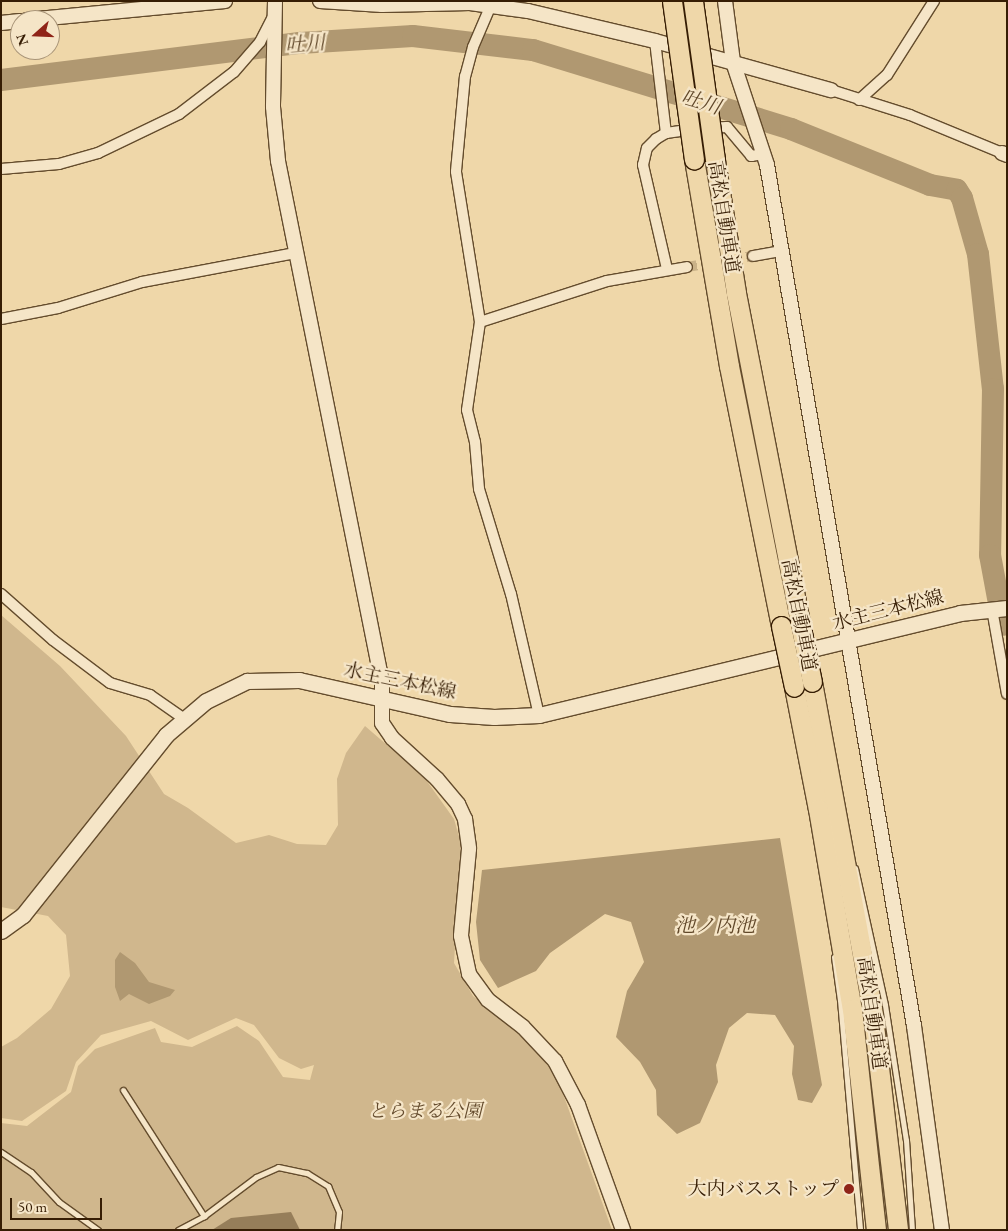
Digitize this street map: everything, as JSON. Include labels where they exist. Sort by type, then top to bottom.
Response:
[{"type":"highway","name":"高松自動車道","points":[[672,1],[694,159],[729,366],[818,809],[852,1009],[876,1230]]},
{"type":"highway","name":"高松自動車道","points":[[693,1],[736,293],[837,805],[872,1008],[898,1230]]},
{"type":"main road","name":"水主三本松線","points":[[1,931],[23,914],[166,735],[183,718],[225,689],[265,678],[298,680],[450,714],[494,717],[539,715],[847,642],[960,613],[999,608]]},
{"type":"street","points":[[60,17],[225,1]]},
{"type":"street","points":[[275,1],[273,16],[274,120],[278,161],[382,682],[380,715],[386,731],[448,791],[465,819],[469,849],[461,936],[469,974],[488,1000],[540,1043],[566,1080],[623,1230]]},
{"type":"street","points":[[320,1],[382,5],[491,5],[655,41],[831,90],[910,115],[1005,154]]},
{"type":"street","points":[[725,1],[733,62],[763,154],[916,1035],[942,1230]]},
{"type":"street","points":[[860,100],[887,75],[934,1]]},
{"type":"street","points":[[491,5],[472,46],[465,76],[456,172],[480,322],[467,404],[475,442],[479,489],[511,594],[539,715]]},
{"type":"street","points":[[1,168],[59,164],[98,153],[179,114],[234,72],[260,42],[273,16]]},
{"type":"street","points":[[655,41],[666,133]]},
{"type":"street","points":[[667,269],[643,165],[647,148],[666,133],[721,126],[727,127],[751,156],[763,154]]},
{"type":"street","points":[[753,256],[780,251]]},
{"type":"street","points":[[1,319],[58,308],[142,282],[295,253]]},
{"type":"street","points":[[480,322],[607,281],[687,267]]},
{"type":"street","points":[[1,594],[53,640],[110,683],[150,695],[183,718]]},
{"type":"street","points":[[999,608],[1007,694]]},
{"type":"lane","points":[[837,805],[861,889],[885,1005],[906,1140],[912,1230]]},
{"type":"lane","points":[[818,809],[825,897]]},
{"type":"lane","points":[[833,953],[840,1000],[860,1230]]},
{"type":"lane","points":[[123,1090],[204,1216]]},
{"type":"lane","points":[[1,1152],[31,1172],[59,1202],[98,1230]]},
{"type":"lane","points":[[178,1230],[204,1216],[256,1177],[278,1167],[307,1173],[328,1186],[339,1212],[336,1230]]},
{"type":"green space","name":"とらまる公園","points":[[1,615],[60,666],[126,736],[164,794],[188,808],[236,843],[269,835],[297,844],[326,845],[338,825],[337,779],[346,753],[365,726],[424,777],[454,819],[461,843],[454,963],[473,996],[529,1043],[557,1077],[612,1230],[1,1230],[1,1123],[27,1126],[71,1092],[78,1066],[95,1049],[155,1028],[161,1042],[192,1047],[237,1026],[259,1041],[283,1077],[310,1080],[314,1065],[301,1069],[279,1058],[254,1025],[236,1018],[188,1040],[151,1021],[101,1035],[76,1062],[66,1091],[22,1121],[1,1118],[1,1047],[17,1038],[51,1009],[70,976],[66,935],[48,916],[1,907]]},
{"type":"water","name":"池ノ内池","points":[[780,838],[822,1085],[812,1103],[798,1100],[792,1074],[794,1046],[775,1015],[747,1013],[729,1028],[716,1065],[718,1082],[700,1123],[677,1134],[657,1115],[656,1090],[640,1062],[616,1037],[627,991],[644,962],[631,922],[605,914],[550,953],[536,971],[498,988],[480,960],[476,922],[482,870]]},
{"type":"water","points":[[120,952],[135,963],[149,982],[175,990],[170,996],[149,1004],[129,994],[120,1001],[115,987],[115,960]]},
{"type":"building","points":[[291,1212],[300,1230],[212,1230],[231,1218]]},
{"type":"waterway","name":"吐川","points":[[1,80],[300,43],[413,36],[533,50],[791,129],[930,185],[957,190],[962,198],[978,254],[993,389],[990,555],[1003,625]]},
{"type":"tunnel","points":[[687,267],[753,256]]},
{"type":"place","name":"大内バスストップ","points":[[849,1189]]}]
